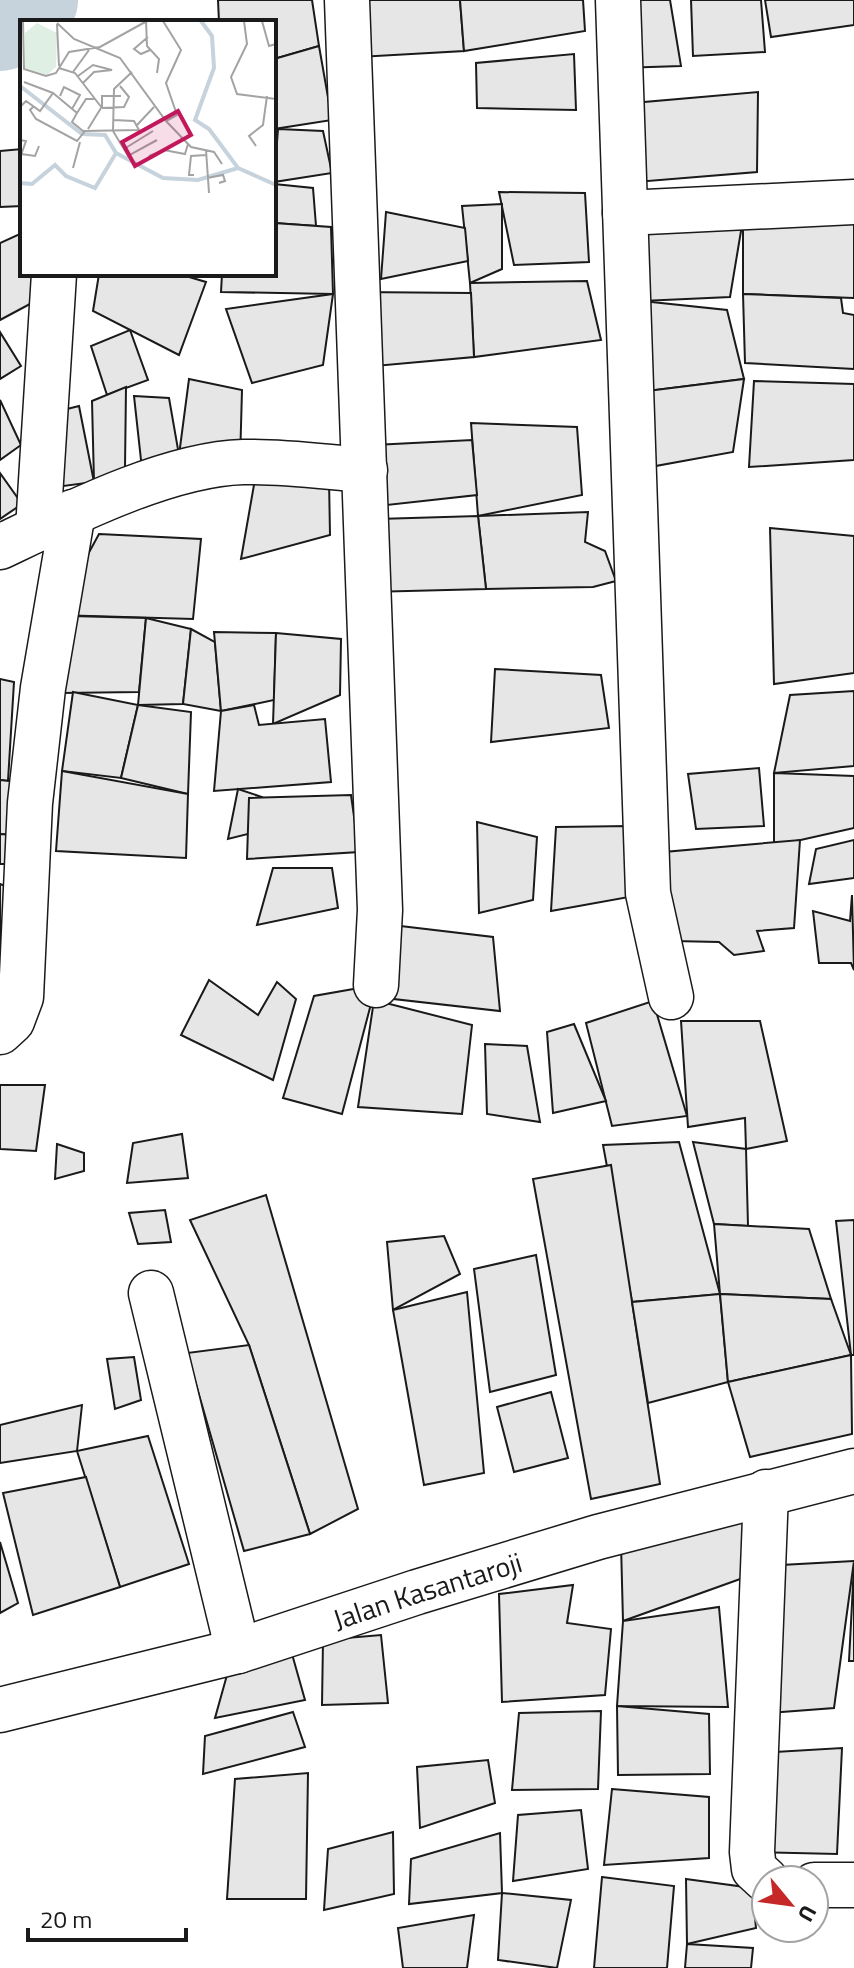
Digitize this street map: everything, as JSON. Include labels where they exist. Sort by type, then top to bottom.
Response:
[{"type":"street","points":[[347,0],[380,910],[376,985]]},
{"type":"street","points":[[618,0],[648,893],[671,997]]},
{"type":"street","points":[[625,213],[854,202]]},
{"type":"street","points":[[0,1032],[12,1021],[21,997],[30,803],[43,688],[37,529],[54,276]]},
{"type":"street","points":[[37,529],[152,483],[240,462],[365,470]]},
{"type":"street","points":[[151,1293],[238,1651]]},
{"type":"street","name":"Jalan Kasantaroji","points":[[0,1710],[238,1651],[417,1592],[766,1492],[854,1471]]},
{"type":"street","points":[[753,1864],[766,1492]]},
{"type":"street","points":[[830,1885],[854,1885]]},
{"type":"building","points":[[218,0],[312,0],[319,46],[276,58],[276,20],[219,20]]},
{"type":"building","points":[[349,0],[460,0],[464,51],[341,58]]},
{"type":"building","points":[[460,0],[583,0],[585,31],[464,51]]},
{"type":"building","points":[[618,0],[670,0],[681,66],[620,68]]},
{"type":"building","points":[[691,0],[761,0],[765,52],[693,56]]},
{"type":"building","points":[[765,0],[854,0],[854,25],[771,37]]},
{"type":"building","points":[[319,46],[332,120],[276,129],[276,58]]},
{"type":"building","points":[[574,54],[576,110],[477,108],[476,63]]},
{"type":"building","points":[[758,92],[757,172],[636,182],[633,103]]},
{"type":"building","points":[[278,129],[323,131],[332,173],[276,182]]},
{"type":"building","points":[[20,149],[20,206],[0,207],[0,151]]},
{"type":"building","points":[[276,184],[313,188],[316,226],[276,223]]},
{"type":"building","points":[[499,192],[585,193],[589,262],[514,265]]},
{"type":"building","points":[[502,204],[502,269],[470,283],[462,206]]},
{"type":"building","points":[[386,212],[465,228],[468,261],[381,279]]},
{"type":"building","points":[[854,215],[854,298],[743,294],[743,219]]},
{"type":"building","points":[[743,219],[730,297],[642,301],[625,229]]},
{"type":"building","points":[[276,223],[331,227],[333,294],[221,292],[222,276],[276,276]]},
{"type":"building","points":[[20,234],[20,276],[39,276],[45,296],[0,320],[0,243]]},
{"type":"building","points":[[99,276],[186,276],[206,282],[179,355],[93,311]]},
{"type":"building","points":[[587,281],[601,340],[474,357],[470,283]]},
{"type":"building","points":[[358,292],[471,293],[474,357],[375,366]]},
{"type":"building","points":[[333,294],[323,365],[252,383],[226,309]]},
{"type":"building","points":[[743,294],[841,298],[843,313],[854,315],[854,369],[745,363]]},
{"type":"building","points":[[642,301],[727,310],[744,379],[631,393]]},
{"type":"building","points":[[130,330],[148,380],[107,395],[91,346]]},
{"type":"building","points":[[0,332],[21,366],[0,379]]},
{"type":"building","points":[[189,379],[242,390],[240,462],[179,455]]},
{"type":"building","points":[[744,379],[733,452],[650,467],[631,393]]},
{"type":"building","points":[[754,381],[854,384],[854,460],[749,467]]},
{"type":"building","points":[[126,387],[125,468],[94,482],[92,401]]},
{"type":"building","points":[[134,396],[169,398],[179,455],[142,469]]},
{"type":"building","points":[[0,400],[21,445],[0,460]]},
{"type":"building","points":[[79,406],[94,482],[56,487],[47,414]]},
{"type":"building","points":[[471,423],[577,427],[582,495],[478,516]]},
{"type":"building","points":[[472,440],[477,495],[378,506],[374,445]]},
{"type":"building","points":[[258,462],[329,479],[330,535],[241,559]]},
{"type":"building","points":[[0,473],[22,504],[0,519]]},
{"type":"building","points":[[588,512],[585,542],[605,551],[616,581],[593,587],[486,589],[478,516]]},
{"type":"building","points":[[478,516],[486,589],[369,592],[378,519]]},
{"type":"building","points":[[770,528],[854,536],[854,673],[774,684]]},
{"type":"building","points":[[99,534],[201,539],[193,619],[55,615]]},
{"type":"building","points":[[71,616],[146,618],[139,692],[61,693]]},
{"type":"building","points":[[146,618],[191,629],[183,704],[138,705]]},
{"type":"building","points":[[191,629],[215,642],[221,711],[183,704]]},
{"type":"building","points":[[214,632],[276,633],[274,700],[221,711]]},
{"type":"building","points":[[276,633],[341,639],[340,695],[273,724]]},
{"type":"building","points":[[495,669],[601,675],[609,728],[491,742]]},
{"type":"building","points":[[0,679],[14,682],[8,781],[0,780]]},
{"type":"building","points":[[854,691],[854,766],[774,773],[790,695]]},
{"type":"building","points":[[73,692],[138,705],[121,778],[62,771]]},
{"type":"building","points":[[138,705],[191,712],[188,794],[121,778]]},
{"type":"building","points":[[254,705],[259,725],[325,719],[331,782],[214,791],[221,711]]},
{"type":"building","points":[[759,768],[764,826],[696,829],[688,774]]},
{"type":"building","points":[[62,771],[188,794],[186,858],[56,851]]},
{"type":"building","points":[[774,773],[854,776],[854,828],[774,846]]},
{"type":"building","points":[[0,780],[18,782],[12,835],[0,834]]},
{"type":"building","points":[[238,789],[262,797],[248,834],[228,839]]},
{"type":"building","points":[[351,795],[359,852],[247,859],[249,798]]},
{"type":"building","points":[[477,822],[537,837],[533,900],[479,913]]},
{"type":"building","points":[[629,826],[629,897],[551,911],[556,827]]},
{"type":"building","points":[[0,834],[12,835],[8,864],[0,864]]},
{"type":"building","points":[[800,840],[794,928],[757,931],[764,951],[734,955],[719,942],[673,941],[664,852]]},
{"type":"building","points":[[854,840],[854,878],[809,884],[816,849]]},
{"type":"building","points":[[273,868],[332,868],[338,908],[257,925]]},
{"type":"building","points":[[0,884],[5,886],[13,950],[0,950]]},
{"type":"building","points":[[852,895],[854,970],[851,963],[819,963],[813,911],[850,921]]},
{"type":"building","points":[[392,925],[493,937],[500,1011],[385,998]]},
{"type":"building","points":[[209,980],[258,1015],[277,982],[296,999],[273,1080],[181,1035]]},
{"type":"building","points":[[376,985],[342,1114],[283,1098],[314,996]]},
{"type":"building","points":[[374,1000],[472,1025],[462,1114],[358,1107]]},
{"type":"building","points":[[653,1001],[687,1116],[612,1126],[586,1023]]},
{"type":"building","points":[[681,1021],[760,1021],[787,1141],[746,1149],[745,1118],[688,1127]]},
{"type":"building","points":[[574,1024],[606,1101],[553,1113],[547,1032]]},
{"type":"building","points":[[485,1044],[527,1046],[540,1122],[487,1114]]},
{"type":"building","points":[[0,1085],[45,1085],[36,1151],[0,1149]]},
{"type":"building","points":[[182,1134],[188,1178],[127,1183],[133,1143]]},
{"type":"building","points":[[679,1142],[720,1294],[632,1302],[603,1145]]},
{"type":"building","points":[[693,1142],[746,1149],[748,1226],[714,1224]]},
{"type":"building","points":[[57,1144],[84,1153],[84,1171],[55,1179]]},
{"type":"building","points":[[611,1165],[660,1484],[591,1499],[533,1179]]},
{"type":"building","points":[[266,1195],[358,1509],[310,1534],[249,1345],[190,1220]]},
{"type":"building","points":[[165,1210],[171,1242],[138,1244],[129,1213]]},
{"type":"building","points":[[854,1220],[854,1355],[851,1355],[836,1221]]},
{"type":"building","points":[[714,1224],[809,1229],[831,1299],[720,1294]]},
{"type":"building","points":[[444,1236],[460,1274],[393,1310],[387,1242]]},
{"type":"building","points":[[536,1255],[556,1375],[490,1392],[474,1269]]},
{"type":"building","points":[[467,1292],[484,1473],[424,1485],[393,1310]]},
{"type":"building","points":[[720,1294],[728,1382],[648,1403],[632,1302]]},
{"type":"building","points":[[720,1294],[831,1299],[851,1355],[728,1382]]},
{"type":"building","points":[[249,1345],[310,1534],[244,1551],[187,1353]]},
{"type":"building","points":[[851,1355],[852,1434],[750,1457],[728,1382]]},
{"type":"building","points":[[134,1357],[141,1400],[115,1409],[107,1359]]},
{"type":"building","points":[[551,1392],[568,1458],[514,1472],[497,1407]]},
{"type":"building","points":[[82,1405],[77,1451],[0,1463],[0,1425]]},
{"type":"building","points":[[148,1436],[189,1564],[120,1587],[77,1451]]},
{"type":"building","points":[[86,1477],[120,1587],[33,1615],[3,1493]]},
{"type":"building","points":[[744,1512],[743,1578],[623,1621],[621,1544]]},
{"type":"building","points":[[0,1542],[18,1603],[0,1613]]},
{"type":"building","points":[[854,1561],[834,1708],[757,1714],[763,1566]]},
{"type":"building","points":[[854,1565],[854,1661],[849,1661]]},
{"type":"building","points":[[573,1585],[567,1623],[611,1629],[605,1695],[502,1702],[499,1594]]},
{"type":"building","points":[[719,1607],[728,1707],[617,1706],[623,1621]]},
{"type":"building","points":[[381,1635],[388,1703],[322,1705],[323,1640]]},
{"type":"building","points":[[292,1654],[305,1700],[215,1718],[227,1675]]},
{"type":"building","points":[[617,1706],[709,1714],[710,1774],[618,1775]]},
{"type":"building","points":[[601,1711],[598,1789],[512,1790],[519,1713]]},
{"type":"building","points":[[293,1712],[305,1747],[203,1774],[205,1736]]},
{"type":"building","points":[[842,1748],[837,1854],[752,1852],[756,1753]]},
{"type":"building","points":[[488,1760],[495,1803],[420,1828],[417,1767]]},
{"type":"building","points":[[308,1773],[306,1899],[227,1899],[235,1779]]},
{"type":"building","points":[[612,1789],[709,1797],[709,1858],[604,1865]]},
{"type":"building","points":[[581,1810],[588,1869],[513,1881],[518,1815]]},
{"type":"building","points":[[393,1832],[394,1894],[324,1910],[328,1849]]},
{"type":"building","points":[[500,1833],[502,1893],[409,1904],[411,1859]]},
{"type":"building","points":[[602,1877],[674,1886],[667,1968],[594,1968]]},
{"type":"building","points":[[686,1879],[750,1888],[750,1929],[687,1944]]},
{"type":"building","points":[[502,1893],[571,1900],[557,1968],[498,1960]]},
{"type":"building","points":[[474,1915],[467,1968],[403,1968],[398,1928]]},
{"type":"building","points":[[687,1944],[753,1948],[751,1968],[685,1968]]},
{"type":"waterway","points":[[0,24],[31,0]]}]
